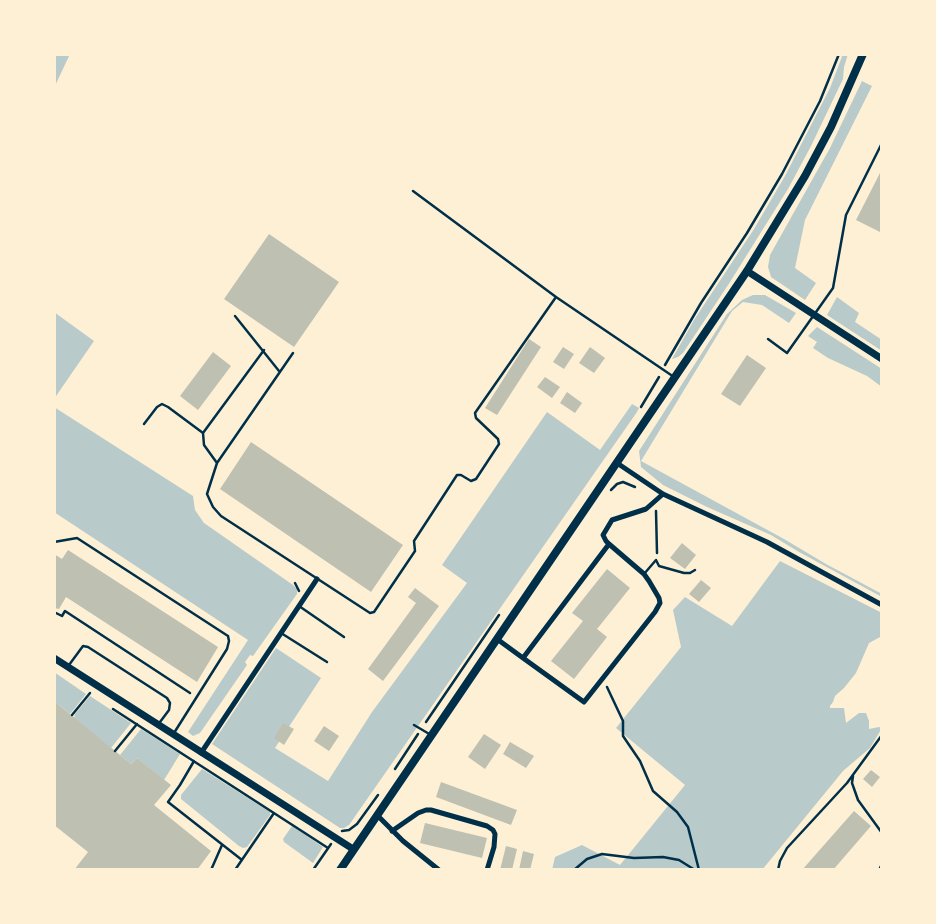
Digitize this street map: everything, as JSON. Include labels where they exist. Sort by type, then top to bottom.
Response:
[{"type":"main road","points":[[340,870],[783,215],[831,127],[862,55]]},
{"type":"street","points":[[747,271],[882,359]]},
{"type":"street","points":[[617,463],[663,494],[767,542],[882,605]]},
{"type":"street","points":[[497,639],[584,702],[660,604],[660,599],[644,574],[609,544],[603,535],[612,520],[646,509],[663,494]]},
{"type":"street","points":[[523,659],[609,544]]},
{"type":"street","points":[[201,753],[317,579]]},
{"type":"street","points":[[54,658],[354,849]]},
{"type":"street","points":[[392,831],[426,810],[486,826],[494,831],[495,839],[488,870]]},
{"type":"street","points":[[377,815],[439,870]]},
{"type":"lane","points":[[768,340],[787,353],[833,288],[846,215],[882,143]]},
{"type":"lane","points":[[413,191],[556,297],[675,377]]},
{"type":"lane","points":[[293,353],[217,463],[207,494],[221,516],[370,613],[374,612],[415,551],[414,541],[457,475],[471,481],[476,479],[499,444],[498,439],[476,418],[475,413],[556,297]]},
{"type":"lane","points":[[235,317],[279,371]]},
{"type":"lane","points":[[217,463],[204,445],[203,433],[264,350]]},
{"type":"lane","points":[[144,424],[162,404],[203,433]]},
{"type":"lane","points":[[54,542],[77,538],[228,636],[227,649],[173,735]]},
{"type":"lane","points":[[644,574],[656,560],[659,566],[684,573],[695,570]]},
{"type":"lane","points":[[299,606],[344,637]]},
{"type":"lane","points":[[281,633],[327,662]]},
{"type":"lane","points":[[68,667],[83,646],[88,647],[167,698],[170,703],[169,710],[158,725]]},
{"type":"lane","points":[[414,725],[431,735]]},
{"type":"path","points":[[638,413],[701,303],[782,174],[820,101],[839,54]]},
{"type":"path","points":[[612,489],[623,482],[636,488]]},
{"type":"path","points":[[656,501],[656,560]]},
{"type":"path","points":[[295,583],[299,594]]},
{"type":"path","points":[[394,771],[504,608]]},
{"type":"path","points":[[54,612],[62,616],[65,611],[195,696]]},
{"type":"path","points":[[602,679],[623,721],[623,736],[640,761],[653,791],[677,812],[688,827],[697,870]]},
{"type":"path","points":[[72,715],[90,693]]},
{"type":"path","points":[[109,706],[328,848]]},
{"type":"path","points":[[115,751],[137,724]]},
{"type":"path","points":[[778,870],[792,841],[853,776],[882,735]]},
{"type":"path","points":[[194,761],[168,802],[242,860]]},
{"type":"path","points":[[853,776],[852,783],[858,800],[882,833]]},
{"type":"path","points":[[313,870],[342,830],[349,830],[357,824],[379,792]]},
{"type":"path","points":[[235,870],[272,812]]},
{"type":"path","points":[[211,870],[222,845]]},
{"type":"path","points":[[574,870],[587,859],[602,854],[634,858],[663,857],[679,860],[697,870]]},
{"type":"path","points":[[879,870],[882,864]]},
{"type":"shaded area","points":[[54,54],[70,54],[54,88]]},
{"type":"shaded area","points":[[843,54],[848,54],[843,79],[788,189],[683,353],[672,359],[785,176],[830,88]]},
{"type":"shaded area","points":[[862,81],[872,86],[805,220],[795,268],[816,283],[805,300],[771,277],[768,267],[770,255],[830,148]]},
{"type":"shaded area","points":[[753,295],[765,295],[796,313],[789,323],[762,305],[743,302],[732,311],[641,461],[882,594],[882,597],[771,535],[663,485],[641,467],[639,451],[727,314],[742,300]]},
{"type":"shaded area","points":[[837,297],[859,313],[855,322],[882,340],[882,351],[827,315]]},
{"type":"shaded area","points":[[54,312],[94,341],[54,399]]},
{"type":"shaded area","points":[[817,327],[882,369],[882,387],[867,376],[813,348],[817,342],[808,336]]},
{"type":"shaded area","points":[[632,404],[639,408],[637,412],[349,825],[340,828],[212,744],[276,648],[321,678],[275,748],[328,781],[372,712],[467,583],[442,565],[547,412],[600,450]]},
{"type":"shaded area","points":[[54,407],[193,496],[195,510],[204,523],[297,589],[297,594],[253,656],[250,655],[245,662],[247,665],[200,733],[193,736],[188,732],[248,640],[54,512]]},
{"type":"shaded area","points":[[780,561],[882,613],[882,636],[869,643],[856,673],[835,696],[830,706],[844,708],[846,723],[859,713],[866,713],[869,729],[882,728],[870,748],[843,771],[762,870],[552,870],[555,857],[582,845],[620,865],[685,785],[616,728],[681,647],[673,610],[685,597],[732,626]]},
{"type":"shaded area","points":[[54,672],[86,694],[70,714],[54,701]]},
{"type":"shaded area","points":[[90,696],[131,723],[111,748],[74,718]]},
{"type":"shaded area","points":[[141,729],[180,754],[164,780],[137,758],[131,764],[120,755]]},
{"type":"shaded area","points":[[202,769],[270,812],[247,847],[239,846],[181,799],[181,795]]},
{"type":"shaded area","points":[[292,826],[323,847],[313,863],[284,842],[283,839]]},
{"type":"building","points":[[882,169],[882,233],[856,220]]},
{"type":"building","points":[[269,234],[339,282],[294,347],[224,299]]},
{"type":"building","points":[[529,339],[541,347],[497,415],[485,408]]},
{"type":"building","points":[[563,347],[574,354],[564,369],[553,362]]},
{"type":"building","points":[[590,347],[605,358],[594,373],[579,363]]},
{"type":"building","points":[[213,352],[231,366],[198,410],[180,396]]},
{"type":"building","points":[[747,355],[766,368],[740,406],[721,394]]},
{"type":"building","points":[[545,377],[560,387],[552,398],[537,387]]},
{"type":"building","points":[[567,392],[582,403],[575,413],[560,403]]},
{"type":"building","points":[[251,442],[403,545],[371,592],[220,489]]},
{"type":"building","points":[[682,543],[696,555],[685,569],[670,558]]},
{"type":"building","points":[[68,550],[218,647],[197,682],[66,597],[59,609],[54,608],[54,554],[62,559]]},
{"type":"building","points":[[607,569],[630,588],[597,629],[607,637],[574,679],[551,661],[583,621],[572,613]]},
{"type":"building","points":[[701,580],[711,588],[699,602],[689,594]]},
{"type":"building","points":[[415,588],[439,606],[383,681],[368,669],[416,603],[408,597]]},
{"type":"building","points":[[54,701],[131,764],[137,758],[171,785],[154,805],[211,851],[197,870],[74,870],[88,852],[54,825]]},
{"type":"building","points":[[283,723],[294,729],[284,745],[274,738]]},
{"type":"building","points":[[324,726],[339,736],[329,751],[314,741]]},
{"type":"building","points":[[484,734],[501,745],[485,769],[468,757]]},
{"type":"building","points":[[510,742],[534,756],[526,768],[503,754]]},
{"type":"building","points":[[871,770],[880,777],[872,787],[863,779]]},
{"type":"building","points":[[441,782],[517,810],[511,825],[436,797]]},
{"type":"building","points":[[854,811],[871,826],[833,870],[802,870]]},
{"type":"building","points":[[425,823],[487,838],[482,858],[420,843]]},
{"type":"building","points":[[506,846],[517,849],[512,870],[500,870]]},
{"type":"building","points":[[523,851],[534,854],[530,870],[519,870]]}]
